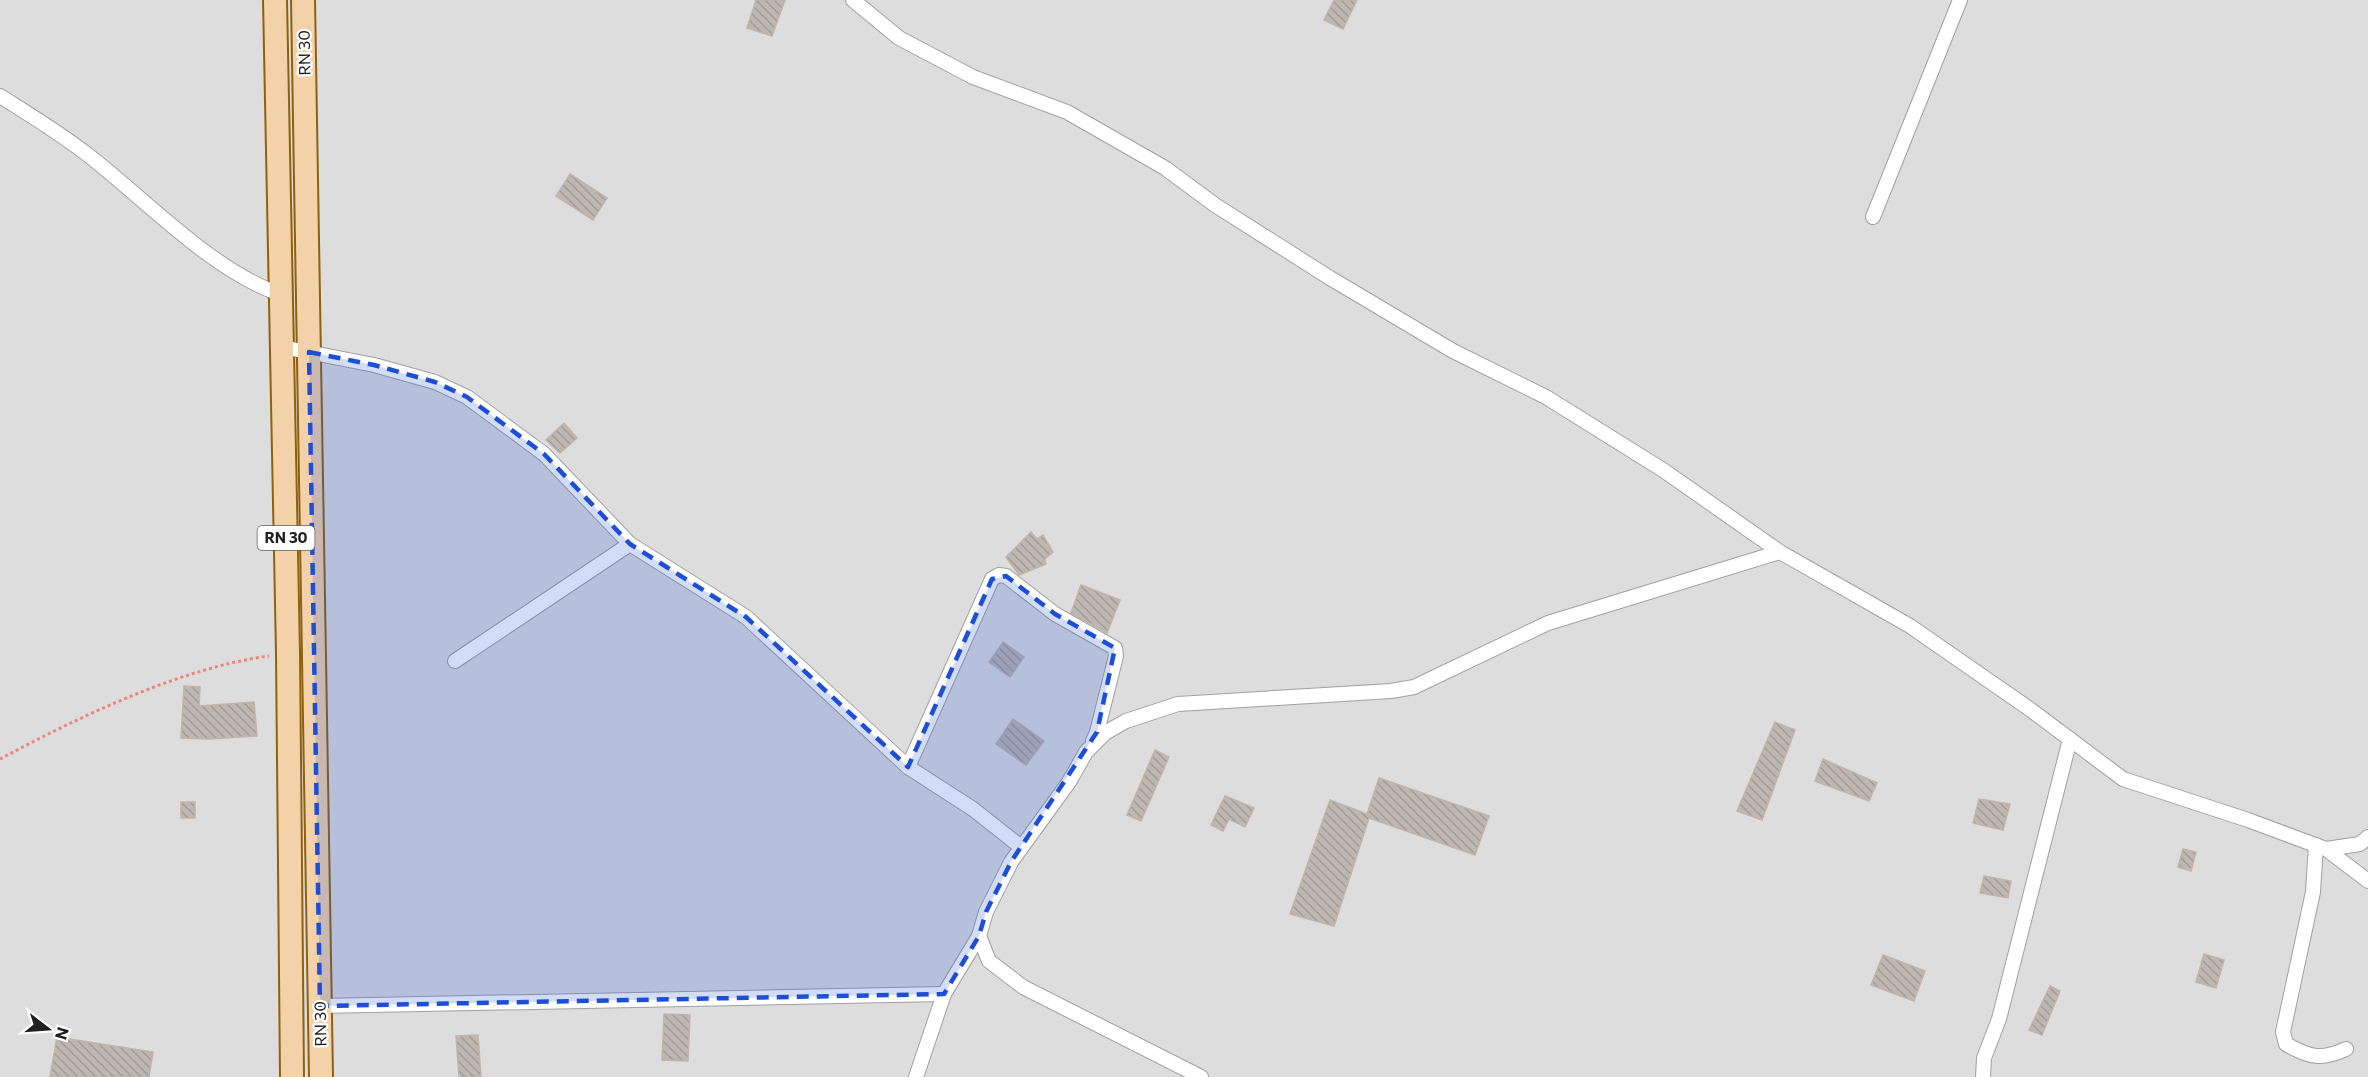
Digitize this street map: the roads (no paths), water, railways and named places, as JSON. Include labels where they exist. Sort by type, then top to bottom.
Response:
[{"type":"main road","name":"RN 30","points":[[275,0],[288,653],[292,1077]]},
{"type":"main road","name":"RN 30","points":[[303,0],[321,1077]]},
{"type":"street","points":[[853,0],[899,38],[973,77],[1067,112],[1165,168],[1215,205],[1330,278],[1453,351],[1546,397],[1634,452],[1780,552],[1910,626],[2123,779],[2248,820],[2321,847],[2368,881]]},
{"type":"street","points":[[1873,217],[1960,0]]},
{"type":"street","points":[[0,96],[44,123],[89,155],[170,224],[253,285],[280,294]]},
{"type":"street","points":[[282,347],[405,373],[435,382],[467,397],[544,454],[630,544],[746,617],[908,767],[973,809],[1022,847]]},
{"type":"street","points":[[455,661],[630,544]]},
{"type":"street","points":[[1086,752],[1105,733],[1126,721],[1178,704],[1391,691],[1414,687],[1548,623],[1780,552]]},
{"type":"street","points":[[908,767],[992,579],[999,575],[1006,576],[1055,614],[1114,648],[1116,656],[1097,732],[1069,782],[1022,847],[986,912],[980,936],[944,994],[916,1077]]},
{"type":"street","points":[[1983,1077],[1984,1058],[1999,1019],[2070,739]]},
{"type":"street","points":[[2321,847],[2365,842]]},
{"type":"street","points":[[2321,847],[2283,1032],[2286,1044],[2311,1055],[2326,1058],[2346,1048]]},
{"type":"street","points":[[980,936],[989,961],[1023,987],[1202,1077]]},
{"type":"street","points":[[320,1006],[944,994]]}]
